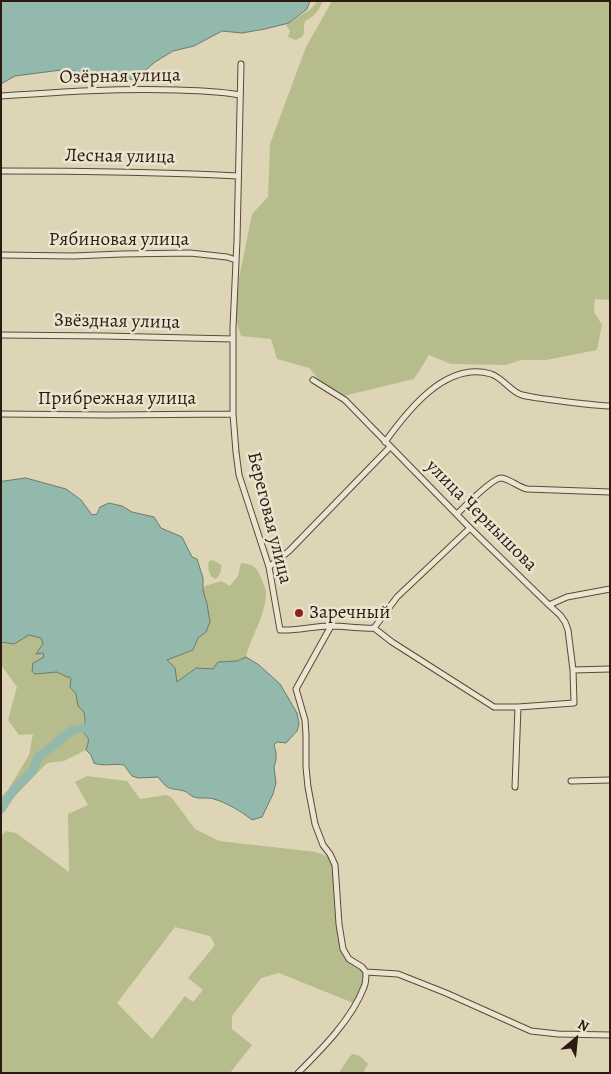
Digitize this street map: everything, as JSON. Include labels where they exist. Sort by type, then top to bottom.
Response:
[{"type":"street","name":"Береговая улица","points":[[241,64],[233,339],[234,414],[239,474],[269,567],[280,630],[330,626],[374,628]]},
{"type":"street","name":"Озёрная улица","points":[[1,96],[153,89],[224,92],[240,95]]},
{"type":"street","name":"Лесная улица","points":[[1,171],[182,173],[238,176]]},
{"type":"street","name":"Рябиновая улица","points":[[1,255],[73,256],[190,253],[227,257],[236,260]]},
{"type":"street","name":"Звёздная улица","points":[[1,335],[233,339]]},
{"type":"street","points":[[385,442],[402,419],[427,394],[451,378],[464,373],[482,372],[494,375],[520,395],[579,404],[610,406]]},
{"type":"street","name":"улица Чернышова","points":[[313,380],[345,400],[470,528],[566,622],[573,670],[574,703],[518,707]]},
{"type":"street","name":"Прибрежная улица","points":[[1,414],[234,414]]},
{"type":"street","points":[[269,567],[289,551],[390,447]]},
{"type":"street","points":[[457,514],[492,481],[501,478],[527,489],[610,492]]},
{"type":"street","points":[[470,528],[397,597],[374,628],[392,642],[490,706],[500,708],[518,707],[515,787]]},
{"type":"street","points":[[549,606],[567,598],[610,589]]},
{"type":"street","points":[[298,1073],[332,1038],[356,1004],[365,986],[366,972],[362,967],[349,959],[344,949],[339,924],[336,865],[323,845],[314,824],[306,767],[305,720],[296,689],[330,626]]},
{"type":"street","points":[[573,670],[610,669]]},
{"type":"street","points":[[570,781],[610,780]]},
{"type":"street","points":[[366,972],[398,974],[531,1031],[558,1034],[610,1035]]},
{"type":"green space","points":[[317,1],[323,1],[316,13],[305,21],[302,36],[296,40],[288,37],[290,31],[286,25],[311,9]]},
{"type":"green space","points":[[332,1],[610,1],[610,300],[595,299],[594,312],[602,325],[597,350],[546,360],[521,360],[506,365],[451,364],[429,355],[414,379],[335,398],[309,368],[277,359],[271,339],[241,336],[235,317],[239,278],[252,214],[268,197],[270,144],[306,47]]},
{"type":"green space","points":[[213,560],[221,565],[219,576],[216,579],[210,574],[208,569],[209,561]]},
{"type":"green space","points":[[241,563],[252,565],[256,569],[266,593],[264,610],[246,657],[237,661],[218,662],[213,669],[196,668],[177,683],[167,660],[193,650],[198,638],[206,632],[207,604],[203,590],[205,586],[221,581],[230,586],[238,576]]},
{"type":"green space","points":[[29,635],[41,638],[43,644],[37,654],[43,653],[45,657],[41,674],[57,672],[70,677],[76,691],[78,706],[84,711],[84,732],[88,742],[86,750],[64,761],[47,763],[4,808],[1,814],[1,797],[8,790],[29,755],[33,734],[19,735],[8,720],[17,687],[1,665],[1,642],[14,644]]},
{"type":"green space","points":[[87,776],[127,781],[140,799],[166,795],[171,797],[195,829],[219,841],[316,852],[334,859],[343,949],[349,959],[366,972],[365,986],[356,1004],[279,973],[261,978],[232,1016],[232,1029],[252,1045],[230,1073],[1,1073],[1,836],[6,831],[16,833],[69,872],[68,814],[88,805],[75,782]],"holes":[[[175,927],[210,936],[215,945],[188,978],[203,990],[193,1002],[185,996],[152,1039],[117,1003]]]},
{"type":"green space","points":[[353,1054],[368,1064],[363,1073],[339,1073],[350,1056]]},
{"type":"water","points":[[1,1],[310,1],[307,9],[289,23],[242,33],[222,31],[194,46],[173,51],[155,62],[135,79],[94,79],[69,69],[15,76],[1,84]]},
{"type":"water","points":[[26,478],[66,489],[81,500],[92,515],[97,514],[100,507],[109,503],[122,506],[132,512],[154,517],[161,528],[182,537],[192,557],[197,559],[203,578],[203,590],[210,622],[206,632],[198,638],[193,650],[167,660],[175,668],[177,682],[196,668],[213,669],[218,662],[237,661],[246,657],[259,665],[280,684],[297,713],[299,724],[297,731],[286,743],[277,742],[274,745],[276,753],[274,767],[276,783],[262,817],[252,820],[243,813],[219,801],[211,798],[196,798],[185,792],[170,788],[158,777],[138,778],[132,776],[124,765],[94,763],[91,755],[86,750],[88,739],[83,729],[85,721],[84,712],[78,706],[76,694],[70,687],[70,677],[57,672],[35,674],[32,671],[33,663],[44,657],[43,653],[36,654],[43,644],[41,638],[29,635],[14,644],[1,642],[1,480]]},
{"type":"waterway","points":[[1,809],[12,792],[33,770],[38,758],[71,731],[83,728]]},
{"type":"place","name":"Заречный","points":[[299,613]]}]
